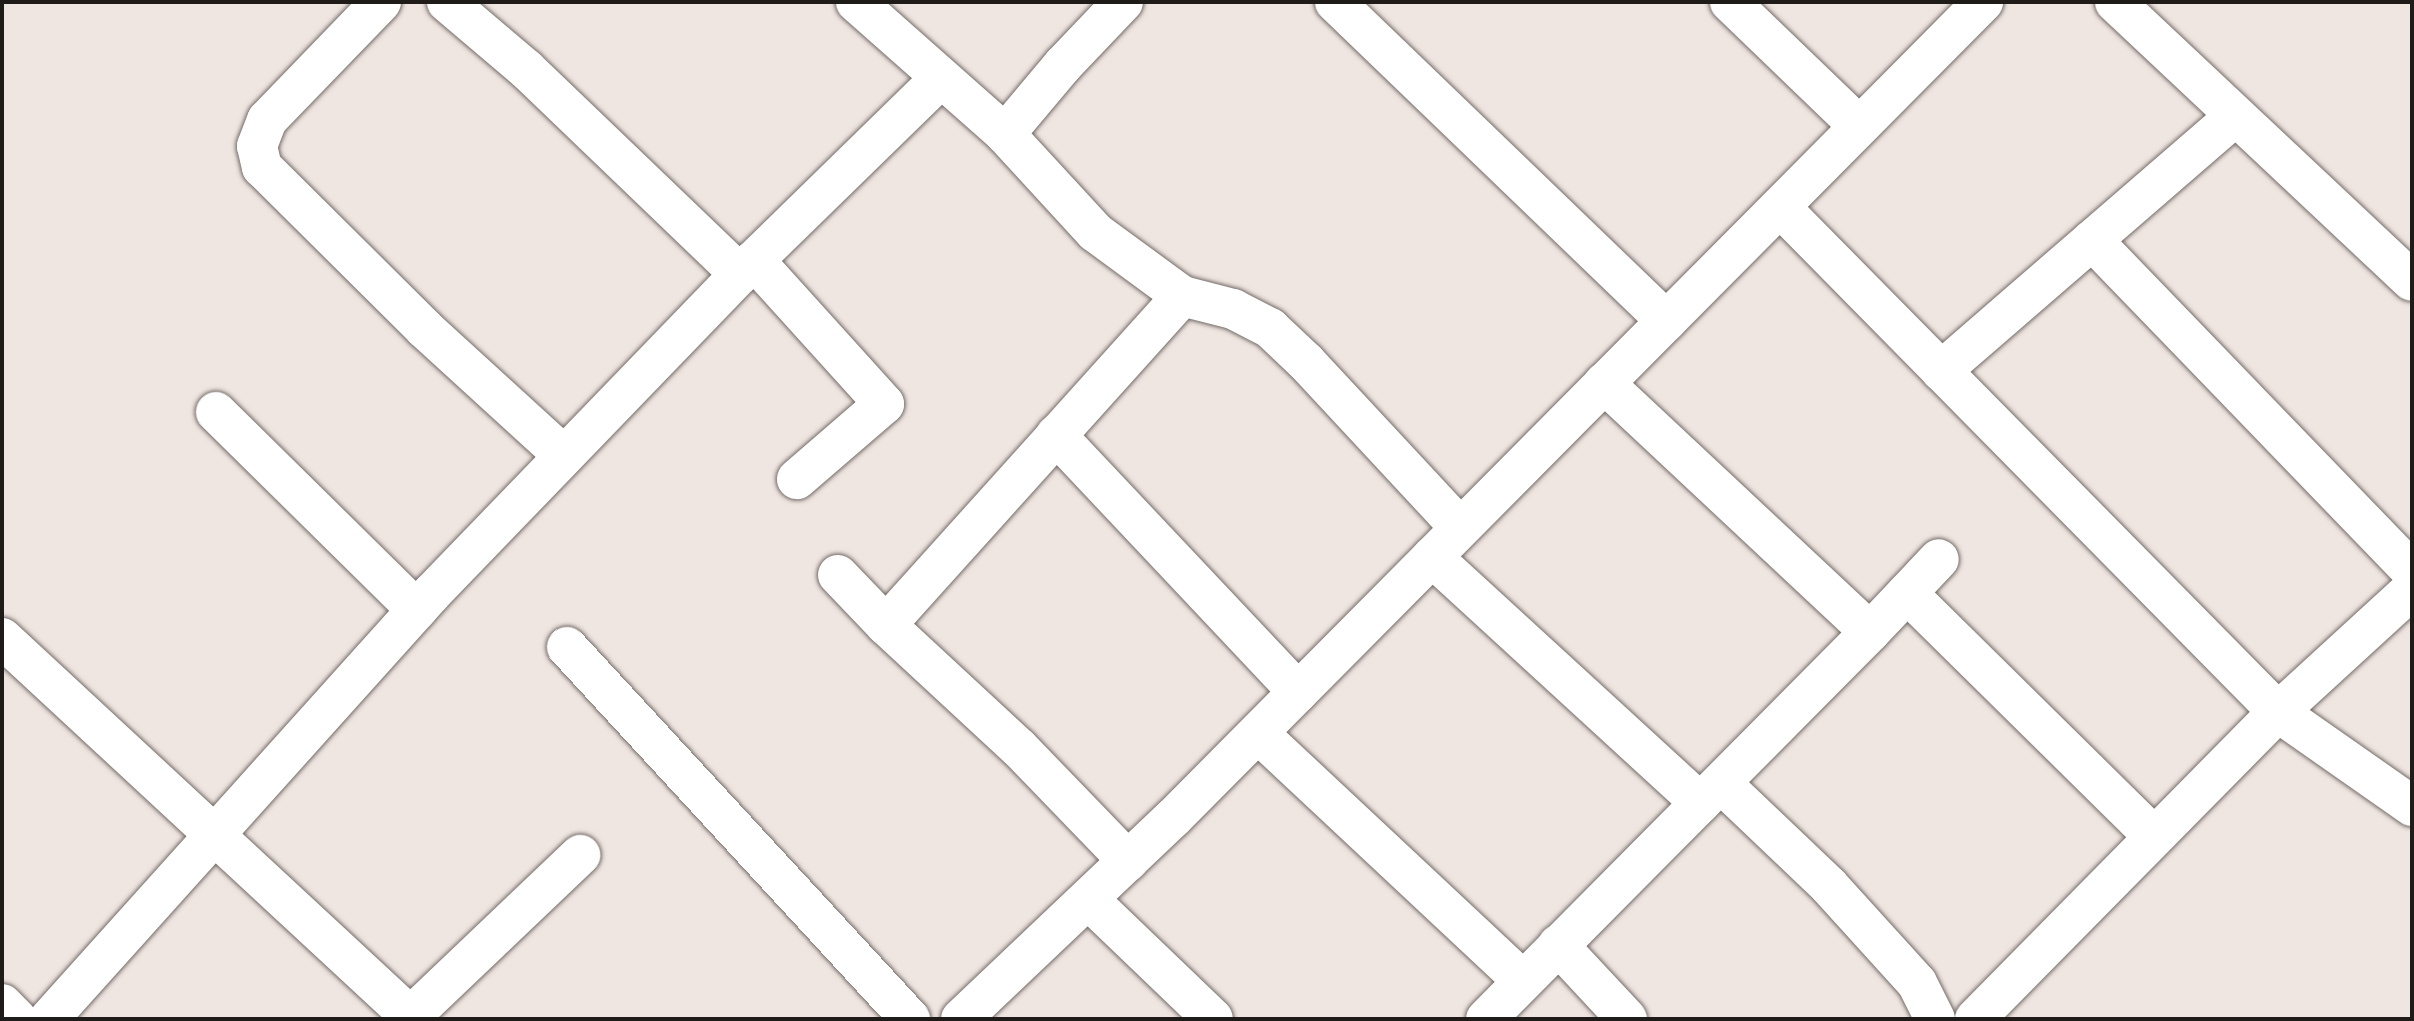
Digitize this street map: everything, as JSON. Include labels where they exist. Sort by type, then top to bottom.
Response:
[{"type":"street","points":[[381,2],[267,120],[257,146],[262,167],[425,329],[563,455]]},
{"type":"street","points":[[447,2],[747,267],[884,404],[797,479]]},
{"type":"street","points":[[856,2],[1005,134],[1095,232],[1182,296],[1233,309],[1270,328],[1306,362],[1460,528]]},
{"type":"street","points":[[1005,134],[1063,65],[1123,2]]},
{"type":"street","points":[[1335,2],[1666,321]]},
{"type":"street","points":[[1730,2],[1859,126]]},
{"type":"street","points":[[961,1019],[1258,733],[1983,2]]},
{"type":"street","points":[[2115,2],[2412,281]]},
{"type":"street","points":[[49,1019],[417,610],[563,455],[747,267],[940,79]]},
{"type":"street","points":[[1941,371],[2235,116]]},
{"type":"street","points":[[1780,207],[2278,712],[2412,806]]},
{"type":"street","points":[[2092,240],[2412,571]]},
{"type":"street","points":[[886,625],[1182,296]]},
{"type":"street","points":[[1604,383],[1870,632]]},
{"type":"street","points":[[216,412],[417,610]]},
{"type":"street","points":[[1056,435],[1298,692]]},
{"type":"street","points":[[1432,557],[1711,793],[1829,886],[1908,973],[1935,1019]]},
{"type":"street","points":[[1486,1019],[1939,559]]},
{"type":"street","points":[[838,575],[886,625],[1019,748],[1128,861]]},
{"type":"street","points":[[1975,1019],[2278,712],[2412,589]]},
{"type":"street","points":[[1907,593],[2154,837]]},
{"type":"street","points":[[2,638],[410,1018],[580,855]]},
{"type":"street","points":[[567,647],[910,1019]]},
{"type":"street","points":[[1258,733],[1523,981]]},
{"type":"street","points":[[1088,899],[1213,1019]]},
{"type":"street","points":[[1558,945],[1627,1019]]},
{"type":"street","points":[[2,1004],[17,1019]]}]
